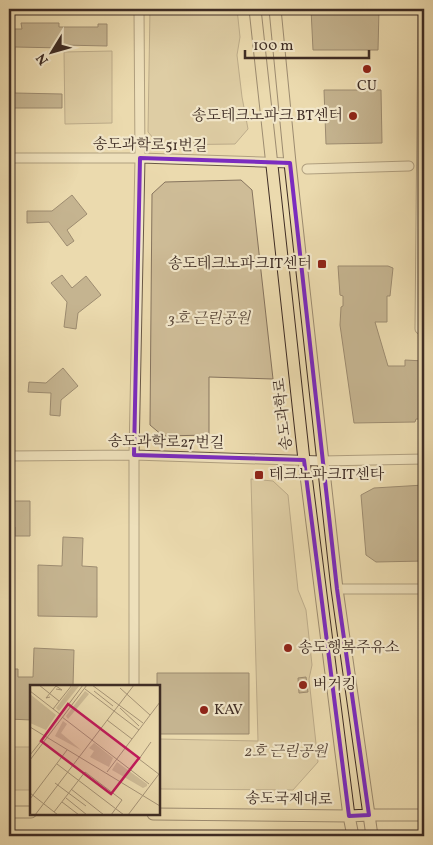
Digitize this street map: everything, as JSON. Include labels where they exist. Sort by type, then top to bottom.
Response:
[{"type":"main road","name":"송도과학로","points":[[255,9],[304,460],[353,836]]},
{"type":"main road","points":[[275,9],[337,589],[372,836]]},
{"type":"main road","points":[[9,812],[30,812]]},
{"type":"main road","name":"송도국제대로","points":[[160,814],[424,815]]},
{"type":"street","points":[[423,9],[420,329],[424,329]]},
{"type":"street","points":[[134,685],[134,456],[140,158],[139,13]]},
{"type":"street","name":"송도과학로51번길","points":[[9,158],[140,158],[290,163]]},
{"type":"street","points":[[306,169],[409,166]]},
{"type":"street","name":"송도과학로27번길","points":[[9,456],[134,456],[322,461],[424,460]]},
{"type":"street","points":[[337,589],[424,589]]},
{"type":"highlighted area","points":[[140,158],[290,163],[337,589],[369,815],[349,816],[304,460],[134,455]]},
{"type":"green space","points":[[150,9],[237,9],[240,37],[237,55],[248,129],[235,144],[159,145],[148,132]]},
{"type":"green space","points":[[112,51],[112,123],[65,124],[64,52]]},
{"type":"green space","name":"3호 근린공원","points":[[241,180],[252,190],[273,379],[209,377],[209,435],[163,436],[150,425],[152,194],[165,182]]},
{"type":"green space","name":"2호 근린공원","points":[[251,479],[273,481],[288,495],[298,590],[306,610],[312,665],[309,679],[318,762],[293,790],[161,789],[160,787],[160,739],[258,741]]},
{"type":"green space","points":[[9,747],[30,747],[30,790],[9,790]]},
{"type":"building","points":[[311,9],[379,9],[378,50],[313,50]]},
{"type":"building","points":[[21,23],[59,23],[59,27],[98,27],[98,24],[107,24],[107,46],[63,45],[63,48],[15,47],[15,93],[62,94],[62,108],[9,108],[9,29],[22,29]]},
{"type":"building","name":"송도테크노파크 BT센터","points":[[324,90],[381,90],[382,143],[326,144]]},
{"type":"building","points":[[72,195],[87,214],[67,230],[74,241],[67,246],[49,222],[27,223],[27,211],[52,211]]},
{"type":"building","points":[[338,266],[388,266],[393,268],[390,296],[387,296],[387,322],[375,322],[388,366],[405,366],[405,360],[424,361],[424,419],[416,419],[415,422],[354,423],[340,325],[343,296],[340,295]]},
{"type":"building","points":[[62,275],[72,288],[86,276],[101,295],[78,313],[76,329],[64,327],[67,302],[51,283]]},
{"type":"building","points":[[63,368],[78,386],[61,400],[60,416],[50,415],[51,393],[28,392],[29,382],[46,383]]},
{"type":"building","points":[[424,485],[424,561],[376,562],[366,555],[361,495],[374,488]]},
{"type":"building","points":[[9,501],[30,501],[30,536],[15,536],[15,527],[9,527]]},
{"type":"building","points":[[63,537],[83,538],[82,566],[97,567],[97,617],[38,616],[38,565],[62,566]]},
{"type":"building","points":[[34,648],[74,650],[73,685],[30,685],[30,720],[9,719],[9,669],[18,669],[18,677],[33,677]]},
{"type":"building","name":"KAV","points":[[157,673],[249,673],[249,734],[160,734],[160,685],[157,685]]},
{"type":"building","name":"버거킹","points":[[306,677],[308,692],[299,693],[298,678]]},
{"type":"place","name":"CU","points":[[367,69]]},
{"type":"place","name":"송도테크노파크 BT센터","points":[[353,116]]},
{"type":"place","name":"송도테크노파크IT센터","points":[[322,264]]},
{"type":"place","name":"테크노파크IT센타","points":[[259,475]]},
{"type":"place","name":"송도행복주유소","points":[[288,648]]},
{"type":"place","name":"버거킹","points":[[303,685]]},
{"type":"place","name":"KAV","points":[[204,710]]}]
